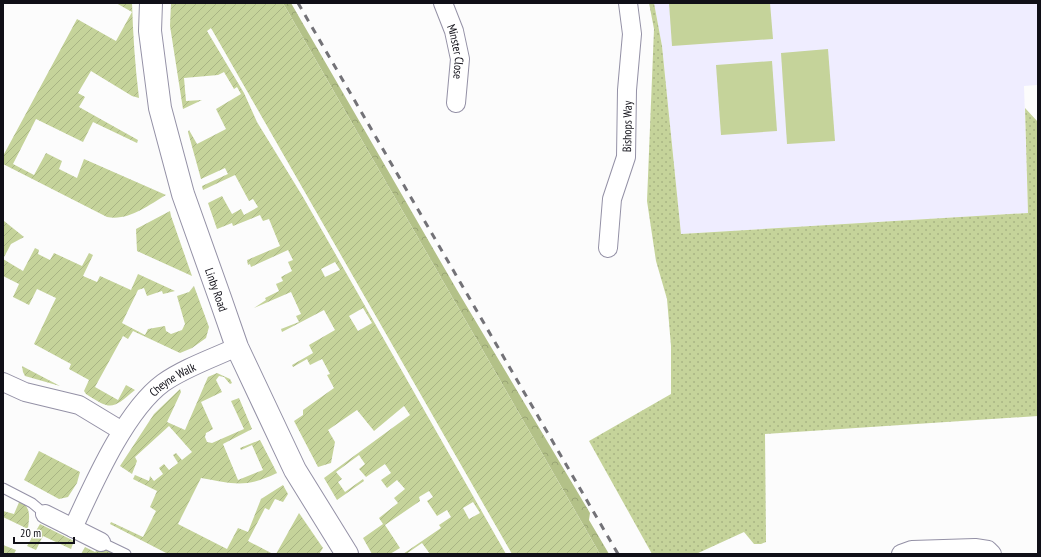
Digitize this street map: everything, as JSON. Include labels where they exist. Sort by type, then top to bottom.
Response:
[{"type":"street","name":"Linby Road","points":[[151,3],[150,31],[160,108],[183,194],[237,347],[295,470],[347,554]]},
{"type":"street","name":"Minster Close","points":[[443,3],[454,32],[460,59],[456,103]]},
{"type":"street","name":"Bishops Way","points":[[608,248],[612,199],[626,157],[627,90],[632,34],[628,3]]},
{"type":"street","name":"Cheyne Walk","points":[[73,528],[122,431],[147,398],[163,383],[237,347]]},
{"type":"street","points":[[3,382],[24,392],[79,405],[122,431]]},
{"type":"street","points":[[45,514],[102,542]]},
{"type":"street","points":[[901,554],[912,550],[974,548],[988,550],[992,554]]},
{"type":"lane","points":[[3,488],[32,503],[45,514]]},
{"type":"lane","points":[[102,542],[126,554]]},
{"type":"shaded area","points":[[654,3],[1038,3],[1038,82],[1037,85],[1024,86],[1028,213],[681,234],[662,46]]},
{"type":"green space","points":[[116,3],[132,3],[134,50],[139,98],[132,96],[91,71],[78,93],[85,97],[79,107],[138,140],[137,143],[93,122],[83,142],[36,119],[13,164],[34,175],[46,153],[62,161],[59,169],[77,178],[84,159],[166,195],[138,212],[115,218],[107,217],[3,164],[3,156],[77,19],[116,41],[132,12]]},
{"type":"green space","points":[[171,3],[283,3],[600,554],[512,554],[211,28],[207,31],[244,93],[257,122],[303,197],[506,554],[430,554],[422,543],[406,554],[403,554],[441,528],[439,525],[451,517],[447,510],[437,516],[427,501],[433,497],[429,491],[419,497],[420,501],[385,525],[400,548],[390,554],[372,554],[363,538],[383,524],[379,518],[398,503],[394,498],[405,489],[397,480],[387,488],[381,480],[391,473],[385,464],[366,477],[359,469],[365,464],[359,455],[336,472],[342,479],[338,482],[345,492],[363,479],[364,481],[337,500],[324,478],[410,415],[404,406],[374,431],[357,410],[328,430],[335,442],[331,463],[318,467],[294,421],[303,415],[303,410],[334,388],[327,375],[330,374],[322,359],[310,365],[307,359],[293,367],[292,365],[313,353],[309,345],[335,330],[324,310],[282,332],[281,329],[299,322],[296,316],[301,314],[291,292],[254,308],[266,300],[265,298],[279,291],[276,284],[283,281],[281,277],[292,271],[288,262],[293,260],[288,250],[251,267],[250,264],[248,265],[247,260],[280,246],[269,219],[263,221],[260,215],[233,226],[232,223],[217,229],[208,203],[222,196],[232,214],[241,209],[244,215],[258,207],[253,199],[249,201],[235,175],[203,190],[202,186],[228,174],[225,168],[201,179],[188,132],[189,130],[197,144],[226,129],[216,109],[241,94],[237,87],[234,89],[224,72],[218,75],[184,78],[186,101],[202,100],[183,109],[170,26]],"holes":[[[335,262],[340,270],[325,277],[321,269]],[[363,308],[372,323],[358,331],[349,316]],[[473,502],[480,513],[469,519],[463,508]]]},
{"type":"green space","points":[[283,3],[291,3],[457,290],[590,513],[589,520],[609,554],[600,554]]},
{"type":"green space","points":[[649,3],[654,3],[662,46],[681,234],[1028,213],[1025,108],[1038,122],[1038,416],[765,434],[766,542],[754,544],[744,532],[696,554],[652,554],[589,441],[671,394],[671,346],[667,299],[656,261],[647,201],[654,29]]},
{"type":"green space","points":[[669,3],[770,3],[773,39],[672,46]]},
{"type":"green space","points":[[828,49],[835,141],[787,144],[781,53]]},
{"type":"green space","points":[[772,61],[777,131],[721,135],[716,65]]},
{"type":"green space","points":[[170,211],[192,276],[137,251],[136,229]]},
{"type":"green space","points":[[4,221],[24,237],[11,244],[3,259]]},
{"type":"green space","points":[[35,248],[39,250],[38,254],[50,260],[54,253],[82,266],[89,253],[93,255],[83,276],[97,282],[100,276],[131,290],[138,274],[175,291],[163,294],[162,291],[147,296],[144,288],[138,290],[122,323],[145,335],[148,329],[165,326],[166,331],[171,334],[182,330],[185,324],[177,296],[189,292],[194,286],[209,327],[206,338],[192,348],[180,353],[133,331],[128,339],[123,336],[95,387],[118,400],[126,385],[135,390],[112,406],[101,403],[86,394],[84,391],[89,380],[69,369],[71,364],[34,344],[56,298],[37,289],[29,305],[13,297],[19,284],[3,276],[3,259],[23,271]]},
{"type":"green space","points":[[22,366],[60,386],[25,376]]},
{"type":"green space","points":[[217,373],[230,379],[232,383],[230,384],[224,377],[219,376],[216,380],[222,392],[201,402],[213,429],[206,433],[205,437],[207,442],[212,443],[244,429],[231,401],[239,398],[252,429],[223,444],[238,480],[263,470],[252,445],[241,450],[240,448],[260,440],[277,473],[248,483],[231,483],[201,478],[178,524],[227,549],[238,528],[248,532],[261,499],[283,485],[288,494],[283,502],[275,499],[269,510],[265,508],[248,541],[273,554],[168,554],[110,524],[111,522],[143,537],[156,511],[150,507],[157,491],[133,479],[135,475],[149,481],[150,476],[154,481],[163,474],[159,468],[164,464],[169,470],[178,463],[173,455],[176,453],[182,460],[192,452],[169,426],[135,457],[137,461],[132,474],[120,466],[154,414],[180,389],[181,392],[167,422],[185,430],[208,377]]},
{"type":"green space","points":[[39,451],[80,472],[77,483],[68,497],[59,499],[24,480]]},
{"type":"green space","points":[[20,500],[24,503],[29,513],[28,529],[3,517],[3,511],[14,514]]},
{"type":"green space","points":[[299,513],[323,548],[319,554],[276,554]]},
{"type":"green space","points":[[40,524],[74,541],[71,549],[43,536],[36,550],[27,546]]},
{"type":"green space","points":[[3,545],[16,550],[14,554],[3,554]]},
{"type":"green space","points":[[101,546],[118,554],[81,554],[85,547],[95,552]]},
{"type":"railway","points":[[298,3],[618,554]]}]
